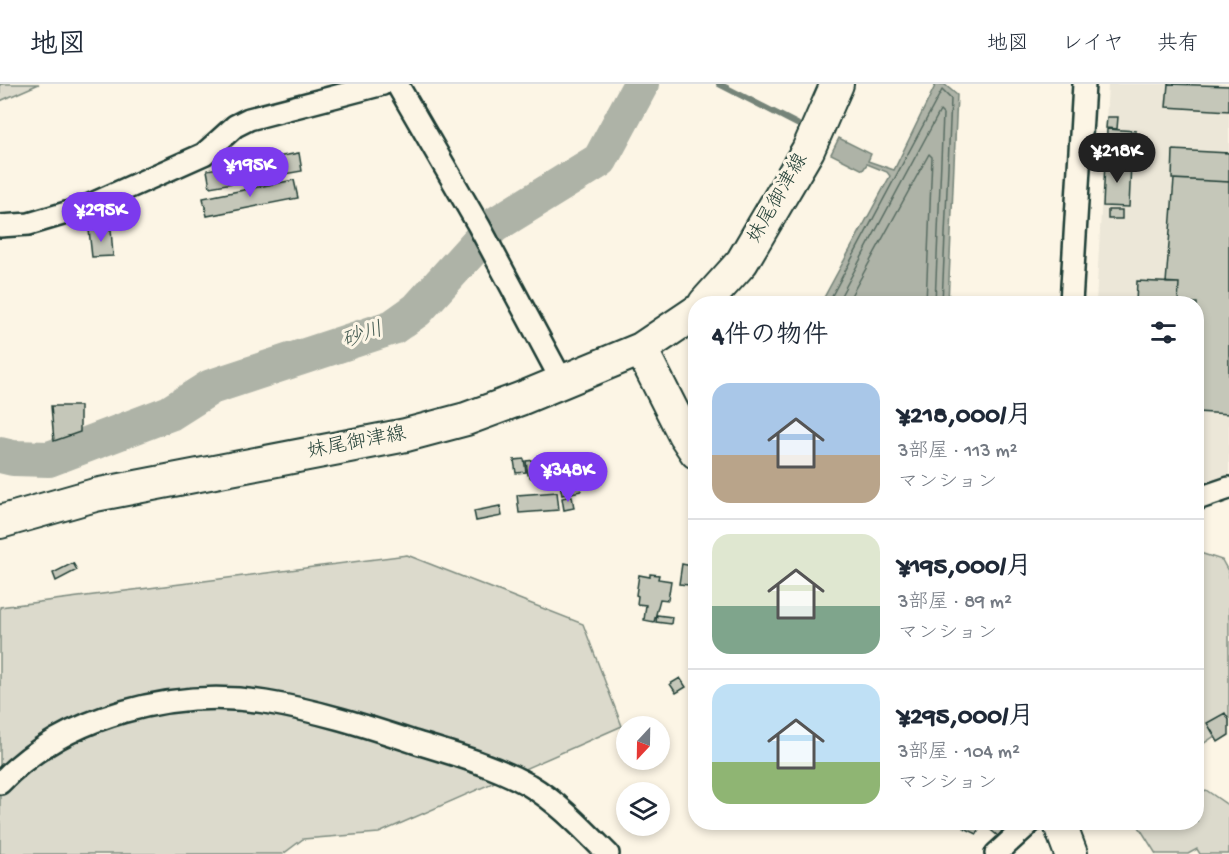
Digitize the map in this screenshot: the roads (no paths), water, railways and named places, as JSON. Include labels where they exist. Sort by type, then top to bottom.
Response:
[{"type":"main road","name":"妹尾御津線","points":[[711,296],[742,262],[808,150],[837,84]]},
{"type":"main road","name":"妹尾御津線","points":[[0,522],[95,495],[406,435],[466,419],[641,349],[688,317]]},
{"type":"main road","points":[[641,349],[688,440]]},
{"type":"main road","points":[[1062,830],[1071,854]]},
{"type":"street","points":[[0,226],[29,225],[83,208],[204,154],[235,126],[249,119],[383,84]]},
{"type":"street","points":[[397,84],[483,235],[562,381]]},
{"type":"street","points":[[1071,296],[1084,84]]},
{"type":"street","points":[[1204,497],[1229,488]]},
{"type":"street","points":[[0,783],[10,772],[50,743],[89,723],[145,706],[192,701],[264,702],[390,734],[495,768],[530,786],[564,810],[608,854]]},
{"type":"street","points":[[996,854],[1022,830]]},
{"type":"water","points":[[936,84],[944,84],[957,95],[948,296],[825,296],[890,176],[887,172],[867,164],[863,170],[831,154],[839,138],[871,154],[868,161],[894,170]]},
{"type":"waterway","name":"砂川","points":[[0,455],[13,458],[49,459],[170,413],[211,387],[393,327],[417,310],[493,226],[600,160],[641,84]]},
{"type":"waterway","points":[[719,84],[797,124]]}]
